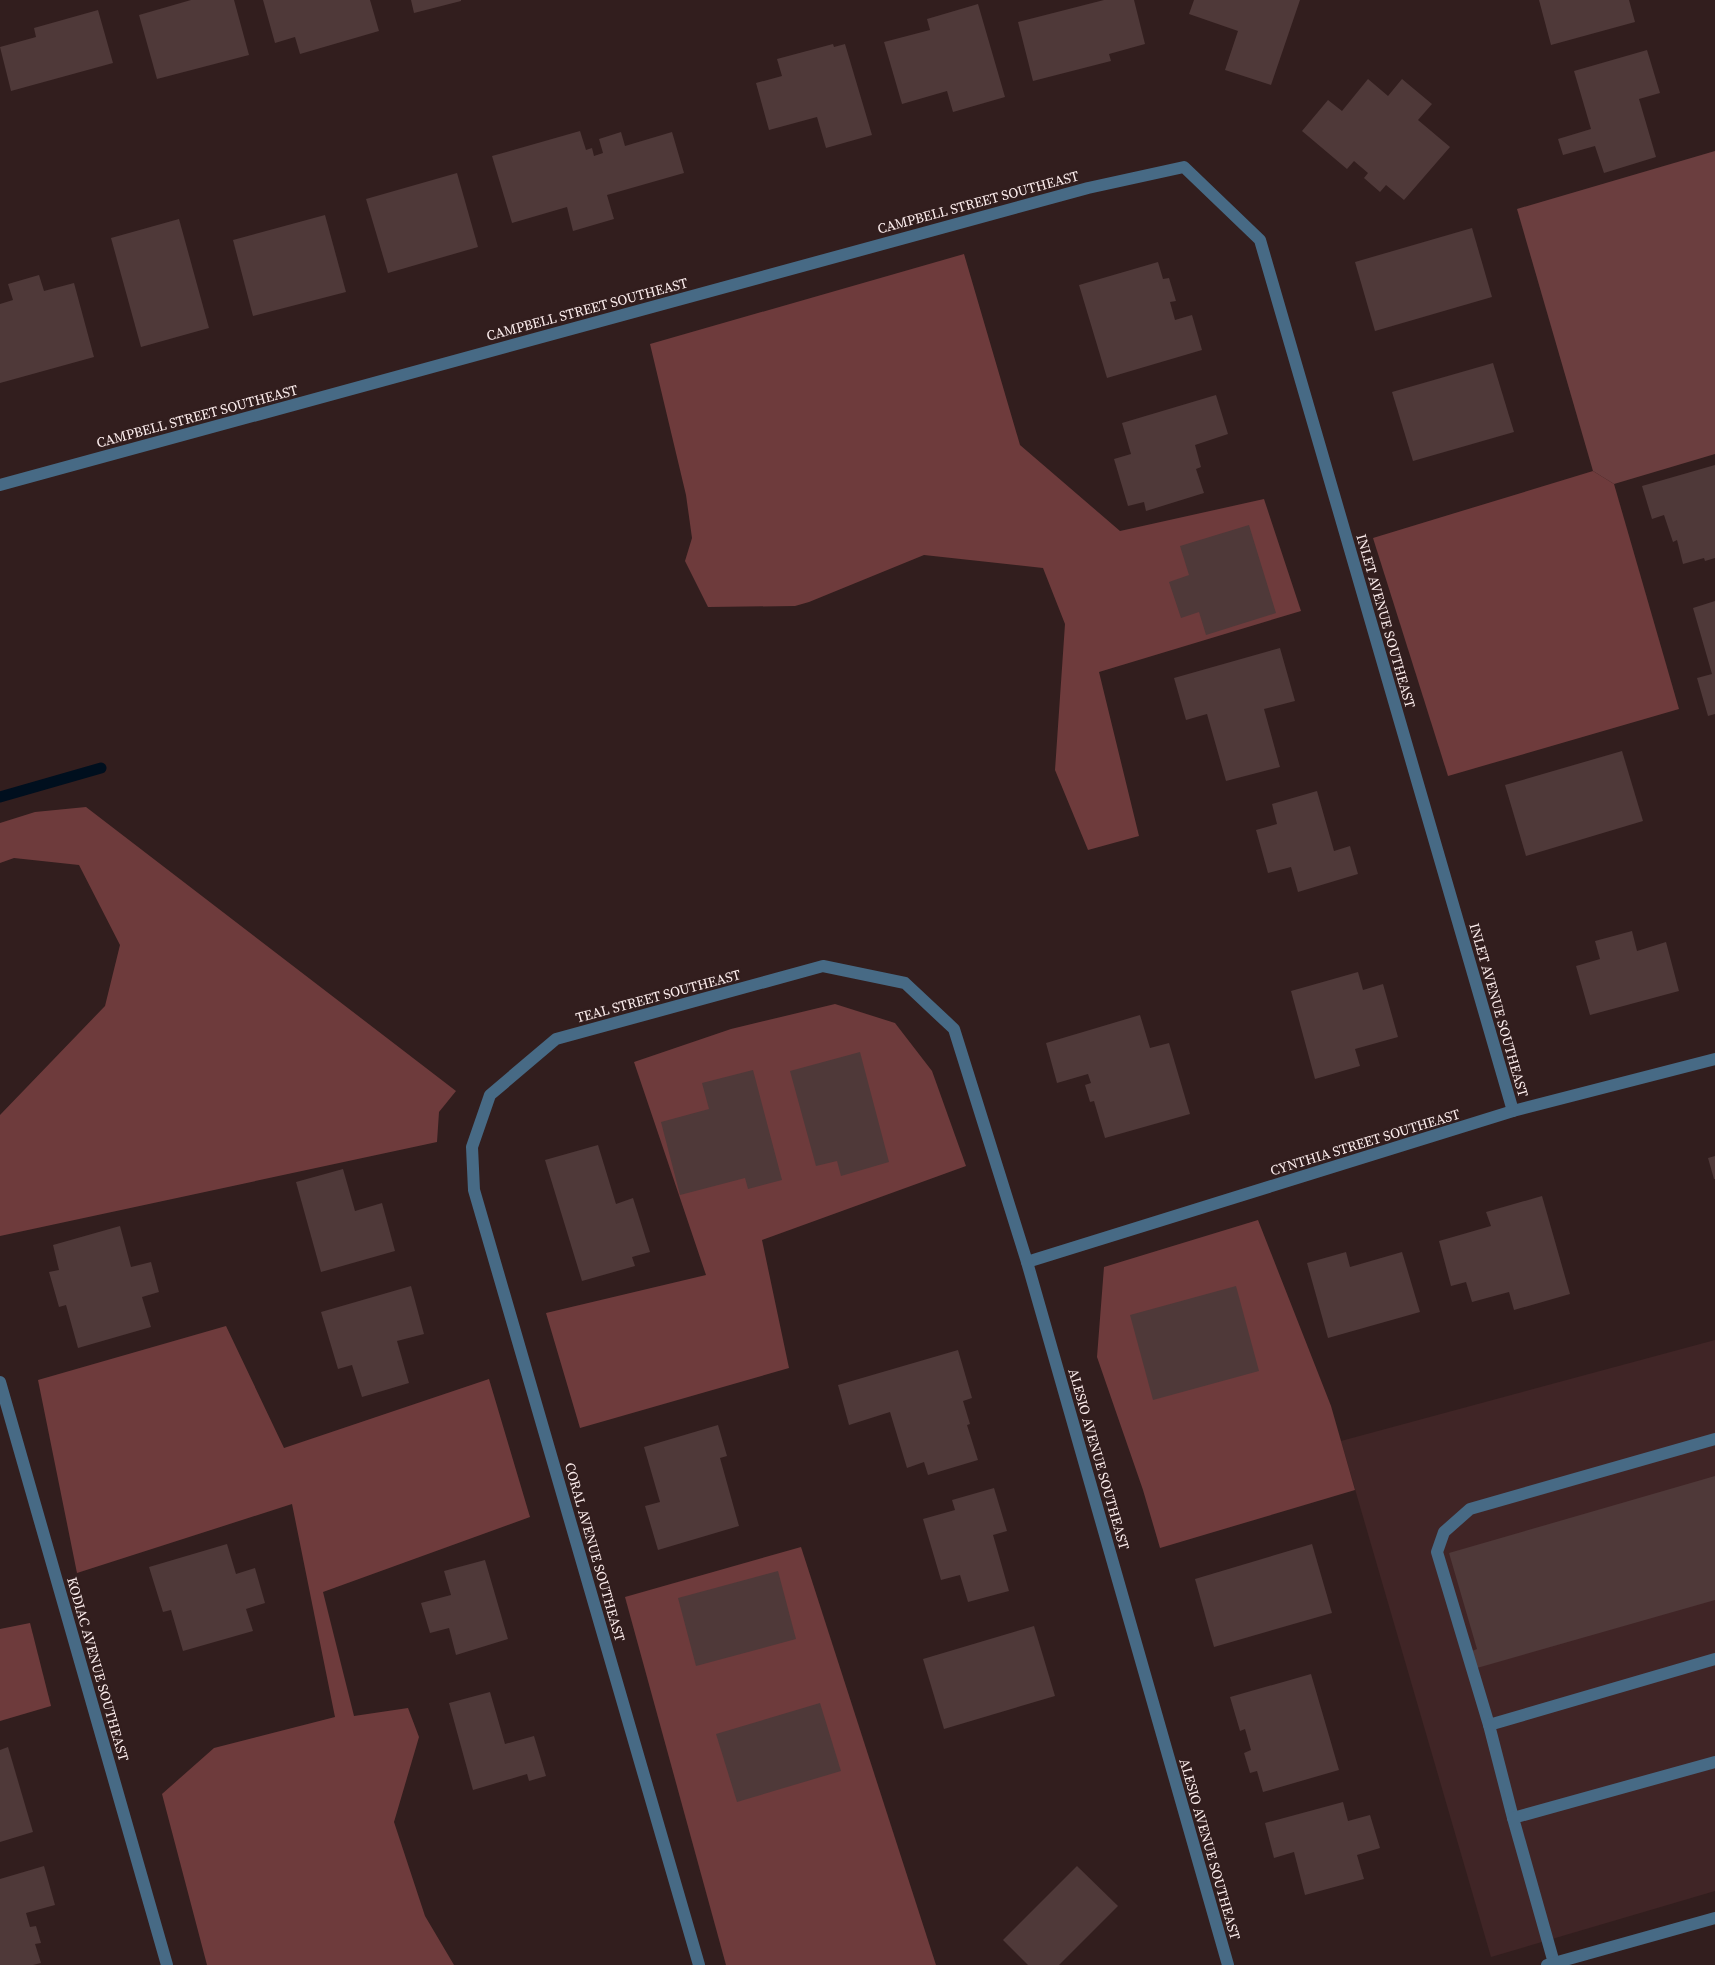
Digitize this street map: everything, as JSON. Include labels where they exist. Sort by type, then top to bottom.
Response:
[{"type":"street","name":"CAMPBELL STREET SOUTHEAST","points":[[0,485],[1079,190],[1184,168]]},
{"type":"street","name":"INLET AVENUE SOUTHEAST","points":[[1184,168],[1260,240],[1513,1111]]},
{"type":"street","name":"TEAL STREET SOUTHEAST","points":[[472,1146],[490,1095],[556,1039],[823,966],[905,983]]},
{"type":"street","name":"ALESIO AVENUE SOUTHEAST","points":[[905,983],[954,1029],[1027,1262],[1228,1965]]},
{"type":"street","name":"CYNTHIA STREET SOUTHEAST","points":[[1027,1262],[1513,1111],[1715,1059]]},
{"type":"street","name":"CORAL AVENUE SOUTHEAST","points":[[472,1146],[474,1190],[699,1965]]},
{"type":"street","name":"KODIAC AVENUE SOUTHEAST","points":[[0,1382],[167,1965]]},
{"type":"street","points":[[1715,1439],[1470,1509],[1444,1532],[1437,1552],[1489,1725],[1550,1964],[1715,1918]]},
{"type":"street","points":[[1489,1725],[1715,1659]]},
{"type":"street","points":[[1513,1818],[1715,1762]]},
{"type":"shaded area","points":[[1715,151],[1715,454],[1614,484],[1593,471],[1517,209]]},
{"type":"shaded area","points":[[964,254],[1020,445],[1120,531],[1264,499],[1301,611],[1099,672],[1139,836],[1088,850],[1055,770],[1065,624],[1043,568],[924,555],[795,606],[708,607],[685,561],[692,538],[686,495],[650,344]]},
{"type":"shaded area","points":[[1593,471],[1614,484],[1679,709],[1448,776],[1373,538]]},
{"type":"shaded area","points":[[86,807],[456,1091],[439,1112],[437,1142],[0,1236],[0,1115],[105,1006],[120,945],[79,865],[14,858],[0,863],[0,823],[35,812]]},
{"type":"shaded area","points":[[835,1004],[895,1023],[932,1071],[966,1166],[762,1240],[789,1368],[580,1428],[546,1313],[706,1275],[634,1062],[731,1029]]},
{"type":"shaded area","points":[[1258,1220],[1331,1406],[1355,1490],[1160,1548],[1143,1490],[1097,1357],[1104,1267]]},
{"type":"shaded area","points":[[226,1326],[284,1448],[489,1379],[530,1517],[323,1592],[354,1716],[408,1708],[419,1737],[394,1822],[425,1916],[454,1965],[207,1965],[162,1794],[214,1748],[335,1717],[292,1504],[77,1573],[38,1380]]},
{"type":"shaded area","points":[[1715,1340],[1715,1891],[1491,1957],[1341,1441]]},
{"type":"shaded area","points":[[801,1547],[936,1965],[726,1965],[625,1597]]},
{"type":"shaded area","points":[[30,1623],[51,1706],[0,1721],[0,1629]]},
{"type":"building","points":[[191,0],[234,0],[249,55],[157,79],[139,15]]},
{"type":"building","points":[[263,0],[370,0],[379,31],[300,54],[295,37],[275,43]]},
{"type":"building","points":[[411,0],[461,0],[461,1],[414,13]]},
{"type":"building","points":[[1104,0],[1134,0],[1145,44],[1109,54],[1111,61],[1033,81],[1018,22]]},
{"type":"building","points":[[1194,0],[1300,0],[1271,85],[1225,70],[1238,31],[1189,14]]},
{"type":"building","points":[[1539,0],[1629,0],[1635,22],[1551,45]]},
{"type":"building","points":[[978,4],[1005,97],[953,112],[947,91],[902,104],[884,42],[930,30],[927,19]]},
{"type":"building","points":[[98,10],[113,63],[11,91],[0,47],[36,37],[34,28]]},
{"type":"building","points":[[833,44],[834,47],[845,44],[872,135],[826,148],[817,117],[769,130],[756,83],[782,76],[777,59]]},
{"type":"building","points":[[1647,50],[1660,93],[1639,99],[1656,157],[1604,173],[1595,146],[1563,155],[1558,139],[1591,129],[1574,71]]},
{"type":"building","points":[[1368,79],[1388,96],[1402,79],[1432,104],[1418,120],[1450,147],[1404,200],[1386,185],[1380,192],[1364,178],[1368,173],[1354,161],[1347,169],[1302,131],[1328,100],[1342,111]]},
{"type":"building","points":[[580,131],[586,150],[592,148],[594,156],[603,153],[599,139],[621,132],[625,146],[672,132],[684,173],[607,195],[614,219],[573,231],[567,207],[512,223],[492,156]]},
{"type":"building","points":[[457,173],[478,247],[388,273],[366,199]]},
{"type":"building","points":[[325,215],[346,292],[253,316],[233,240]]},
{"type":"building","points":[[179,219],[209,328],[141,347],[111,238]]},
{"type":"building","points":[[1472,228],[1492,297],[1375,331],[1355,262]]},
{"type":"building","points":[[1158,262],[1163,279],[1169,278],[1176,301],[1170,302],[1175,320],[1192,315],[1202,350],[1107,378],[1079,285]]},
{"type":"building","points":[[39,275],[44,291],[74,283],[94,357],[0,383],[0,304],[13,300],[8,284]]},
{"type":"building","points":[[1493,363],[1514,432],[1413,461],[1392,392]]},
{"type":"building","points":[[1216,395],[1228,434],[1195,445],[1201,467],[1196,469],[1204,493],[1146,511],[1144,502],[1128,506],[1114,459],[1131,454],[1122,423]]},
{"type":"building","points":[[1715,465],[1715,558],[1705,561],[1704,558],[1683,564],[1677,540],[1673,542],[1664,515],[1652,519],[1642,486]]},
{"type":"building","points":[[1249,525],[1276,613],[1206,635],[1199,612],[1181,618],[1169,582],[1189,575],[1180,546]]},
{"type":"building","points":[[1715,601],[1715,714],[1708,716],[1697,678],[1712,674],[1693,608]]},
{"type":"building","points":[[1280,648],[1295,701],[1264,709],[1280,767],[1226,781],[1207,714],[1186,720],[1174,678]]},
{"type":"building","points":[[1622,751],[1643,821],[1526,856],[1505,785]]},
{"type":"building","points":[[1317,791],[1334,851],[1350,846],[1358,874],[1298,892],[1291,867],[1268,873],[1256,830],[1277,824],[1272,804]]},
{"type":"building","points":[[1632,931],[1637,951],[1666,942],[1679,991],[1590,1015],[1576,966],[1600,959],[1595,941]]},
{"type":"building","points":[[1358,972],[1363,990],[1383,984],[1398,1037],[1355,1049],[1360,1066],[1315,1079],[1291,991]]},
{"type":"building","points":[[1140,1015],[1150,1048],[1169,1043],[1190,1114],[1105,1138],[1094,1101],[1090,1102],[1085,1085],[1091,1083],[1088,1074],[1057,1083],[1046,1043]]},
{"type":"building","points":[[860,1052],[889,1162],[841,1176],[837,1161],[816,1166],[790,1071]]},
{"type":"building","points":[[753,1070],[782,1180],[748,1189],[745,1178],[680,1195],[661,1122],[709,1109],[702,1083]]},
{"type":"building","points":[[598,1145],[616,1204],[633,1198],[650,1252],[632,1257],[635,1266],[582,1281],[545,1160]]},
{"type":"building","points":[[1715,1156],[1715,1179],[1714,1179],[1708,1158]]},
{"type":"building","points":[[343,1169],[355,1211],[382,1203],[395,1251],[321,1272],[296,1182]]},
{"type":"building","points":[[1542,1196],[1570,1294],[1514,1310],[1509,1292],[1472,1302],[1466,1282],[1451,1286],[1439,1241],[1491,1226],[1486,1212]]},
{"type":"building","points":[[120,1226],[131,1267],[151,1262],[159,1292],[142,1297],[151,1327],[78,1348],[66,1305],[59,1307],[49,1272],[59,1270],[53,1245]]},
{"type":"building","points":[[1346,1252],[1350,1267],[1402,1252],[1420,1312],[1328,1338],[1307,1263]]},
{"type":"building","points":[[411,1286],[424,1334],[397,1341],[409,1383],[362,1397],[352,1365],[338,1369],[321,1312]]},
{"type":"building","points":[[1236,1286],[1259,1371],[1153,1400],[1130,1315]]},
{"type":"building","points":[[958,1350],[972,1398],[963,1401],[970,1424],[967,1425],[978,1460],[928,1475],[924,1462],[907,1468],[890,1412],[849,1425],[838,1385]]},
{"type":"building","points":[[718,1425],[727,1456],[720,1458],[739,1526],[658,1550],[645,1506],[660,1502],[644,1447]]},
{"type":"building","points":[[1715,1476],[1715,1600],[1477,1668],[1472,1651],[1477,1649],[1449,1553]]},
{"type":"building","points":[[994,1488],[1007,1531],[993,1535],[1009,1591],[968,1602],[960,1575],[941,1580],[923,1519],[955,1510],[952,1500]]},
{"type":"building","points":[[227,1544],[236,1574],[255,1568],[265,1603],[246,1609],[253,1631],[183,1651],[171,1610],[163,1612],[149,1567]]},
{"type":"building","points":[[1312,1544],[1332,1613],[1214,1647],[1195,1579]]},
{"type":"building","points":[[485,1560],[508,1639],[456,1655],[449,1628],[430,1633],[421,1603],[451,1595],[444,1571]]},
{"type":"building","points":[[778,1571],[796,1639],[696,1666],[678,1598]]},
{"type":"building","points":[[1034,1626],[1055,1696],[944,1729],[923,1659]]},
{"type":"building","points":[[1311,1674],[1339,1770],[1263,1792],[1257,1771],[1250,1773],[1244,1753],[1251,1750],[1245,1729],[1240,1731],[1230,1697]]},
{"type":"building","points":[[490,1692],[505,1744],[534,1736],[546,1776],[529,1781],[527,1774],[473,1790],[449,1703]]},
{"type":"building","points":[[820,1703],[841,1771],[737,1802],[716,1734]]},
{"type":"building","points":[[8,1747],[33,1832],[0,1842],[0,1750]]},
{"type":"building","points":[[1343,1802],[1348,1821],[1370,1815],[1380,1848],[1357,1855],[1364,1879],[1305,1895],[1294,1852],[1274,1858],[1265,1823]]},
{"type":"building","points":[[44,1866],[55,1905],[26,1913],[30,1927],[36,1926],[41,1943],[35,1944],[41,1963],[33,1965],[0,1965],[0,1879]]},
{"type":"building","points":[[1077,1866],[1118,1906],[1059,1965],[1028,1965],[1003,1940]]},
{"type":"waterway","points":[[0,797],[101,768]]}]
